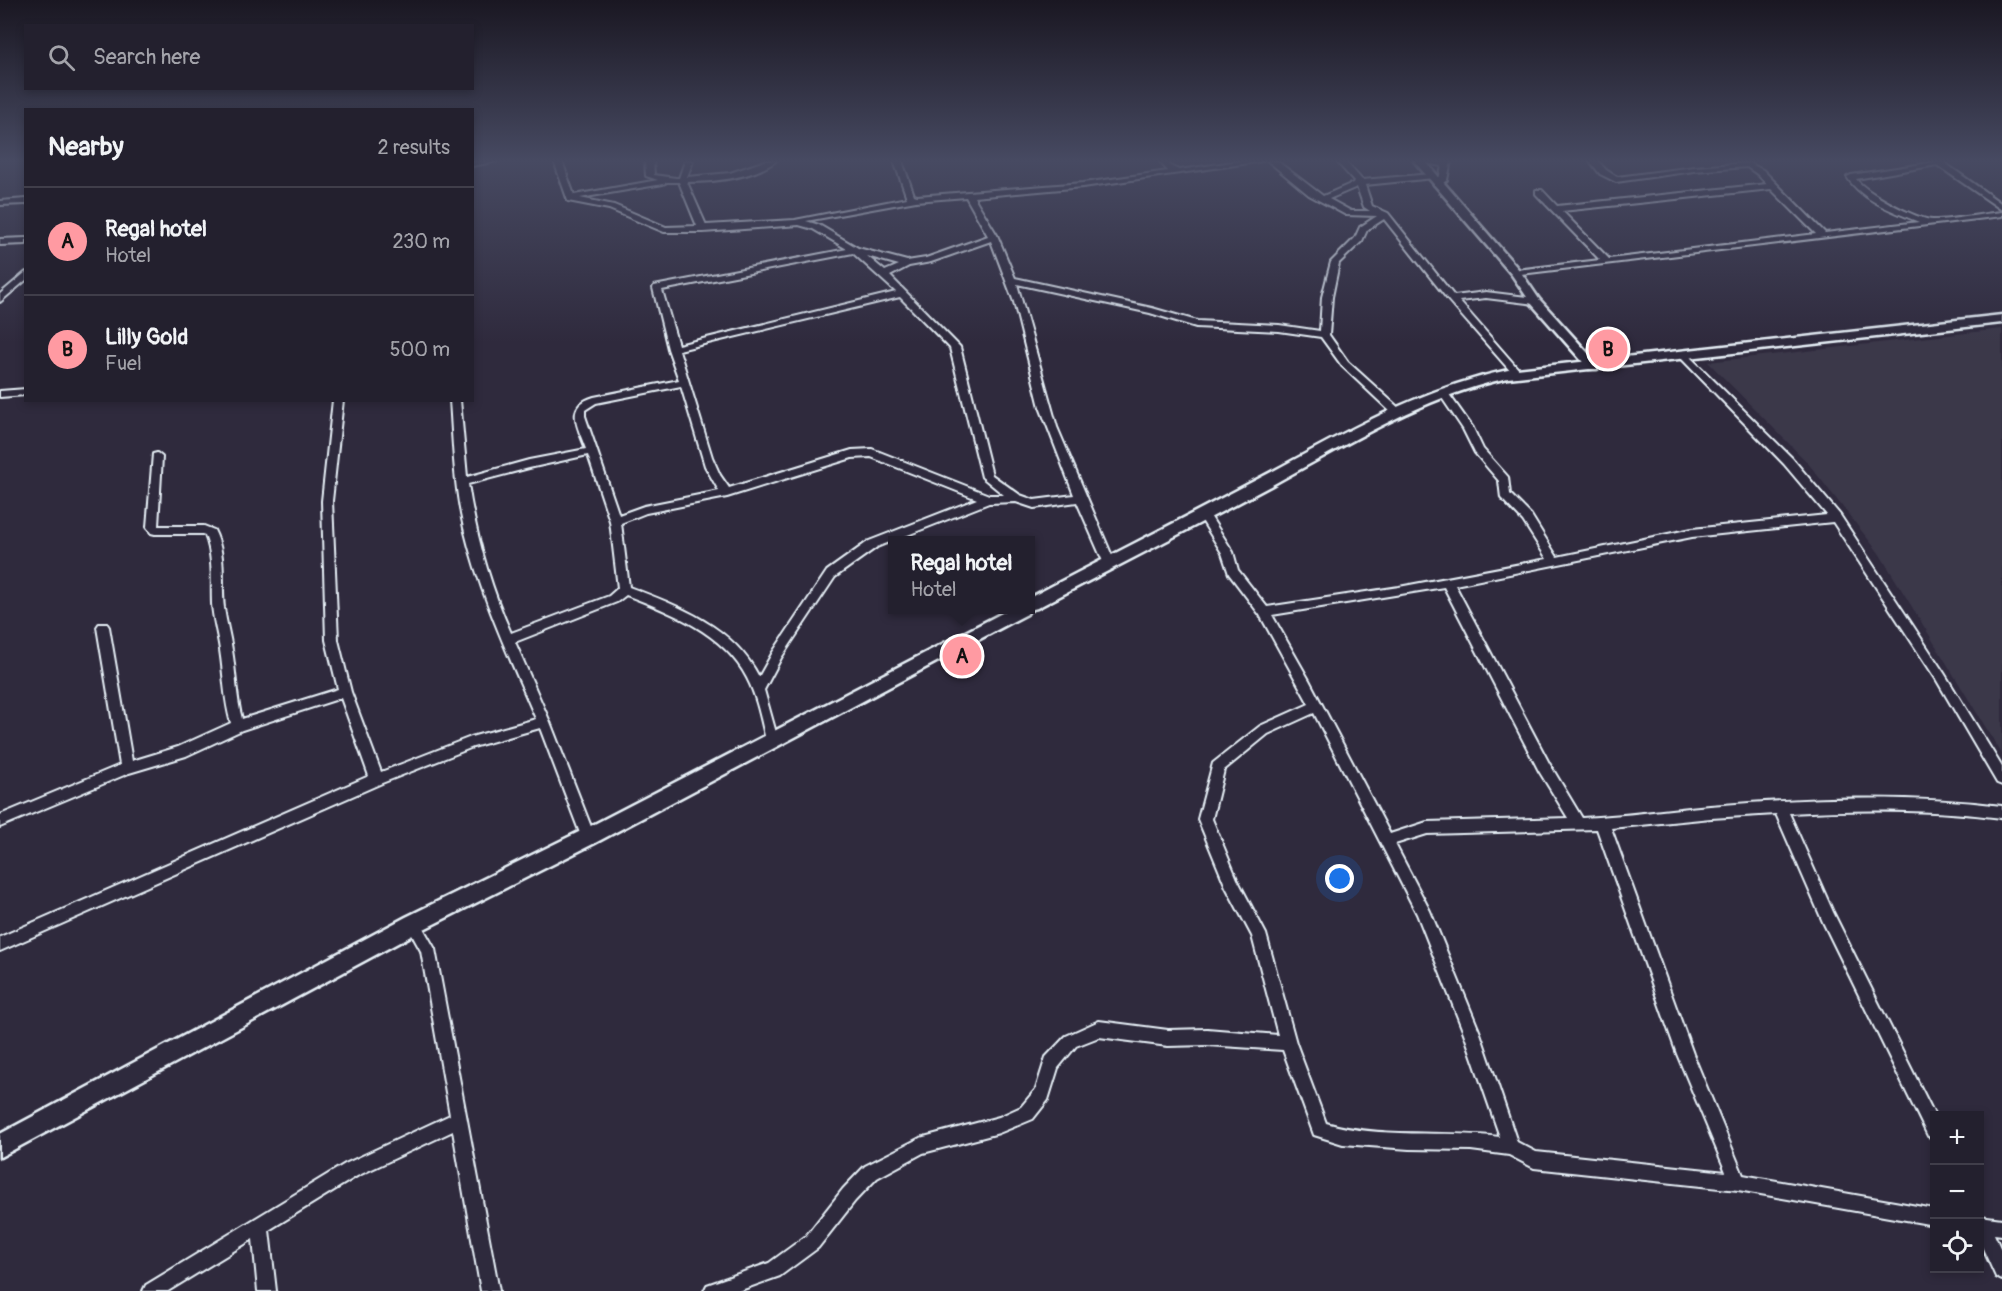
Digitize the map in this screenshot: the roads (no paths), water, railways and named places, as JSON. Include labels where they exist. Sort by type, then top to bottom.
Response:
[{"type":"main road","points":[[1035,602],[1397,412],[1443,393],[1515,371],[1545,371],[1593,366],[2002,319]]},
{"type":"main road","points":[[0,1146],[413,924],[588,837],[1011,614]]},
{"type":"street","points":[[645,221],[664,229],[703,229],[793,221]]},
{"type":"street","points":[[700,221],[703,229]]},
{"type":"street","points":[[985,221],[1010,280],[1037,371],[1044,405],[1108,563]]},
{"type":"street","points":[[1374,221],[1363,229],[1359,239],[1335,262],[1327,297],[1324,335],[1345,364],[1397,412]]},
{"type":"street","points":[[1391,221],[1452,298],[1515,371]]},
{"type":"street","points":[[1470,221],[1516,273],[1535,301],[1593,366]]},
{"type":"street","points":[[1567,221],[1607,262]]},
{"type":"street","points":[[1808,221],[1822,235]]},
{"type":"street","points":[[1924,221],[1928,223]]},
{"type":"street","points":[[1516,273],[1942,221]]},
{"type":"street","points":[[789,222],[816,227],[855,250],[884,275],[955,347],[987,477],[1016,498],[1034,504],[1082,498]]},
{"type":"street","points":[[884,275],[907,264],[928,260],[993,237]]},
{"type":"street","points":[[0,242],[24,241]]},
{"type":"street","points":[[728,492],[711,471],[673,349],[657,288],[855,250],[907,264]]},
{"type":"street","points":[[1,295],[24,277]]},
{"type":"street","points":[[1010,280],[1152,311],[1196,324],[1279,328],[1324,335]]},
{"type":"street","points":[[673,349],[901,294]]},
{"type":"street","points":[[1452,298],[1486,296],[1535,301]]},
{"type":"street","points":[[1683,355],[1788,461],[1836,519],[1940,676],[2002,779]]},
{"type":"street","points":[[624,590],[615,521],[579,410],[583,404],[594,400],[685,382]]},
{"type":"street","points":[[0,394],[24,392]]},
{"type":"street","points":[[1443,393],[1468,428],[1479,450],[1504,480],[1504,495],[1527,518],[1554,562]]},
{"type":"street","points":[[339,402],[327,501],[332,640],[345,692],[377,779]]},
{"type":"street","points":[[455,402],[462,482],[469,526],[494,608],[544,722],[588,837]]},
{"type":"street","points":[[462,482],[529,464],[591,451]]},
{"type":"street","points":[[615,521],[644,510],[728,492],[852,454],[872,453],[988,499]]},
{"type":"street","points":[[157,457],[152,526],[155,530],[165,531],[204,530],[210,533],[218,556],[218,608],[226,647],[232,710],[238,726]]},
{"type":"street","points":[[893,536],[988,499],[1016,498]]},
{"type":"street","points":[[1203,514],[1227,552],[1233,571],[1264,612],[1423,911],[1444,961],[1511,1147]]},
{"type":"street","points":[[1264,612],[1554,562],[1692,533],[1836,519]]},
{"type":"street","points":[[758,690],[777,655],[831,574],[873,544],[888,538]]},
{"type":"street","points":[[1447,581],[1544,767],[1579,824]]},
{"type":"street","points":[[507,640],[613,599],[624,590]]},
{"type":"street","points":[[624,590],[660,603],[718,636],[746,665],[758,690],[772,740]]},
{"type":"street","points":[[103,627],[127,768]]},
{"type":"street","points":[[0,821],[127,768],[181,752],[238,726],[345,692]]},
{"type":"street","points":[[1316,706],[1264,730],[1218,767],[1205,819],[1231,882],[1259,934],[1288,1043],[1320,1129],[1343,1136],[1409,1141],[1471,1142],[1511,1147],[1534,1160],[1738,1182],[1930,1216]]},
{"type":"street","points":[[0,944],[377,779],[471,742],[544,722]]},
{"type":"street","points":[[1387,841],[1427,828],[1602,823],[1711,812],[1780,810],[1835,805],[1954,806],[2002,812]]},
{"type":"street","points":[[1780,810],[1828,917],[1930,1120]]},
{"type":"street","points":[[1602,823],[1685,1054],[1738,1182]]},
{"type":"street","points":[[413,924],[428,948],[490,1291]]},
{"type":"street","points":[[712,1291],[774,1270],[812,1242],[849,1195],[871,1172],[920,1146],[999,1125],[1027,1113],[1042,1094],[1052,1063],[1071,1041],[1099,1029],[1168,1038],[1207,1036],[1288,1043]]},
{"type":"street","points":[[152,1291],[351,1170],[458,1120]]},
{"type":"street","points":[[1984,1225],[2002,1227]]},
{"type":"street","points":[[260,1227],[267,1291]]},
{"type":"street","points":[[1984,1233],[2002,1271]]},
{"type":"place","name":"Lilly Gold","points":[[1608,349]]},
{"type":"place","name":"Regal hotel","points":[[962,656]]}]
